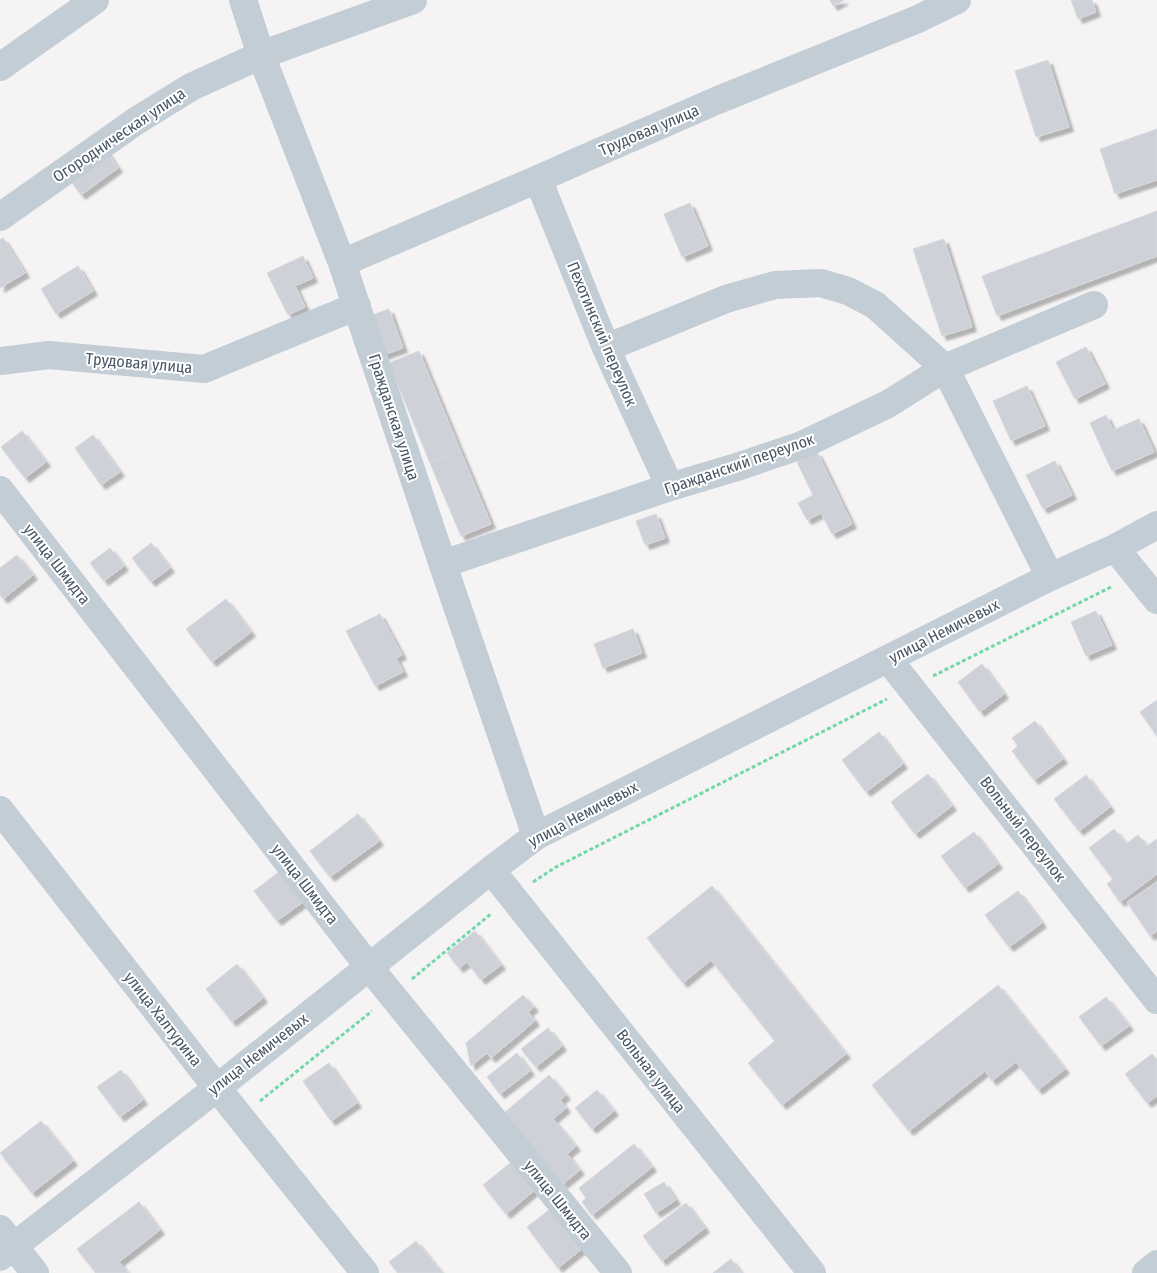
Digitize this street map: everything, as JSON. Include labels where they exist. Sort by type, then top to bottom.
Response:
[{"type":"street","points":[[0,66],[95,0]]},
{"type":"street","name":"Гражданская улица","points":[[243,0],[261,55],[342,263],[536,836]]},
{"type":"street","name":"Огородническая улица","points":[[0,217],[136,121],[190,87],[261,55],[413,0]]},
{"type":"street","name":"Трудовая улица","points":[[342,263],[718,100],[918,19],[957,0]]},
{"type":"street","name":"Пехотинский переулок","points":[[538,179],[606,348],[670,487]]},
{"type":"street","points":[[606,348],[726,299],[775,285],[821,283],[848,290],[875,305],[945,368],[1050,577]]},
{"type":"street","name":"Гражданский переулок","points":[[443,564],[670,487],[802,446],[888,404],[945,368],[1094,305]]},
{"type":"street","name":"Трудовая улица","points":[[0,361],[49,355],[204,369],[357,306]]},
{"type":"street","name":"улица Шмидта","points":[[0,490],[369,967],[618,1273]]},
{"type":"street","name":"улица Немичевых","points":[[4,1244],[217,1088],[536,836],[1050,577],[1115,548],[1157,525]]},
{"type":"street","points":[[1115,548],[1157,600]]},
{"type":"street","name":"Вольный переулок","points":[[888,659],[1157,1000]]},
{"type":"street","name":"улица Халтурина","points":[[0,810],[217,1088],[365,1273]]},
{"type":"street","name":"Вольная улица","points":[[491,870],[812,1273]]},
{"type":"street","points":[[4,1244],[35,1273]]},
{"type":"street","points":[[1146,1273],[1157,1264]]},
{"type":"path","points":[[240,1117],[512,896],[556,867],[1136,574]]},
{"type":"building","points":[[830,0],[844,0],[833,6]]},
{"type":"building","points":[[1071,0],[1092,0],[1096,12],[1078,19]]},
{"type":"building","points":[[1048,60],[1069,127],[1036,137],[1015,71]]},
{"type":"building","points":[[1157,129],[1157,180],[1115,194],[1100,149]]},
{"type":"building","points":[[106,150],[118,168],[81,195],[68,177]]},
{"type":"building","points":[[690,203],[708,246],[682,257],[664,214]]},
{"type":"building","points":[[1157,211],[1157,256],[997,316],[982,276]]},
{"type":"building","points":[[3,238],[25,273],[0,288],[0,240]]},
{"type":"building","points":[[944,239],[972,327],[942,336],[913,249]]},
{"type":"building","points":[[303,256],[313,278],[295,286],[305,307],[288,315],[267,273]]},
{"type":"building","points":[[78,266],[93,291],[56,314],[41,289]]},
{"type":"building","points":[[389,309],[403,348],[380,356],[367,317]]},
{"type":"building","points":[[1086,347],[1105,384],[1075,399],[1056,362]]},
{"type":"building","points":[[419,351],[460,450],[430,463],[389,363]]},
{"type":"building","points":[[1027,386],[1045,426],[1011,441],[993,401]]},
{"type":"building","points":[[1106,415],[1113,430],[1139,419],[1154,452],[1112,471],[1090,423]]},
{"type":"building","points":[[22,431],[46,462],[25,478],[1,447]]},
{"type":"building","points":[[93,435],[120,472],[101,485],[75,448]]},
{"type":"building","points":[[460,450],[491,524],[461,536],[430,463]]},
{"type":"building","points":[[817,452],[852,524],[832,534],[821,513],[807,520],[798,503],[813,495],[797,462]]},
{"type":"building","points":[[1055,461],[1072,495],[1043,509],[1026,475]]},
{"type":"building","points":[[656,514],[665,538],[645,545],[636,521]]},
{"type":"building","points":[[151,543],[170,568],[151,582],[132,558]]},
{"type":"building","points":[[110,548],[124,566],[104,581],[90,563]]},
{"type":"building","points":[[17,555],[33,575],[3,599],[0,595],[0,568]]},
{"type":"building","points":[[226,599],[251,632],[212,662],[186,629]]},
{"type":"building","points":[[1096,611],[1112,645],[1086,656],[1071,622]]},
{"type":"building","points":[[380,614],[402,655],[396,658],[403,672],[375,686],[346,631]]},
{"type":"building","points":[[633,629],[642,653],[603,668],[594,644]]},
{"type":"building","points":[[982,664],[1004,694],[980,712],[958,682]]},
{"type":"building","points":[[1157,700],[1157,736],[1140,712]]},
{"type":"building","points":[[1035,721],[1063,759],[1034,780],[1012,751],[1018,746],[1012,738]]},
{"type":"building","points":[[879,732],[903,764],[866,792],[842,760]]},
{"type":"building","points":[[928,774],[952,806],[915,834],[891,802]]},
{"type":"building","points":[[1086,775],[1110,807],[1079,831],[1054,799]]},
{"type":"building","points":[[358,814],[379,841],[330,877],[310,851]]},
{"type":"building","points":[[1114,829],[1126,844],[1138,835],[1147,846],[1157,839],[1157,874],[1120,902],[1107,884],[1113,879],[1089,848]]},
{"type":"building","points":[[974,832],[998,864],[965,888],[941,856]]},
{"type":"building","points":[[280,871],[303,902],[277,921],[254,891]]},
{"type":"building","points":[[1157,882],[1157,931],[1150,936],[1127,902]]},
{"type":"building","points":[[712,886],[846,1054],[782,1105],[748,1063],[775,1041],[711,960],[683,983],[647,938]]},
{"type":"building","points":[[1018,891],[1042,923],[1009,947],[985,915]]},
{"type":"building","points":[[475,931],[501,965],[481,980],[467,962],[459,968],[447,953]]},
{"type":"building","points":[[237,964],[263,998],[232,1022],[206,989]]},
{"type":"building","points":[[998,985],[1065,1069],[1038,1090],[1016,1062],[992,1081],[985,1071],[909,1131],[872,1085]]},
{"type":"building","points":[[523,995],[534,1007],[528,1012],[535,1021],[491,1058],[487,1053],[471,1066],[466,1043]]},
{"type":"building","points":[[1106,997],[1129,1026],[1101,1046],[1079,1017]]},
{"type":"building","points":[[548,1028],[562,1046],[536,1067],[521,1049]]},
{"type":"building","points":[[517,1053],[530,1071],[500,1094],[487,1077]]},
{"type":"building","points":[[1152,1054],[1157,1060],[1157,1096],[1147,1103],[1125,1074]]},
{"type":"building","points":[[329,1063],[357,1103],[331,1121],[303,1081]]},
{"type":"building","points":[[121,1070],[143,1100],[120,1117],[97,1087]]},
{"type":"building","points":[[549,1075],[566,1095],[560,1100],[566,1108],[553,1119],[576,1146],[567,1154],[580,1170],[563,1184],[504,1113]]},
{"type":"building","points":[[597,1090],[614,1111],[592,1129],[575,1108]]},
{"type":"building","points":[[41,1121],[73,1161],[32,1193],[0,1153]]},
{"type":"building","points":[[634,1144],[652,1167],[592,1215],[582,1202],[586,1198],[579,1188]]},
{"type":"building","points":[[514,1160],[536,1189],[506,1214],[483,1185]]},
{"type":"building","points":[[664,1182],[676,1200],[656,1213],[644,1194]]},
{"type":"building","points":[[139,1202],[160,1230],[119,1262],[128,1273],[96,1273],[77,1249]]},
{"type":"building","points":[[686,1203],[705,1228],[662,1261],[643,1236]]},
{"type":"building","points":[[553,1207],[584,1247],[558,1268],[527,1227]]},
{"type":"building","points":[[416,1241],[442,1273],[398,1273],[389,1262]]},
{"type":"building","points":[[731,1259],[741,1273],[713,1273]]}]
